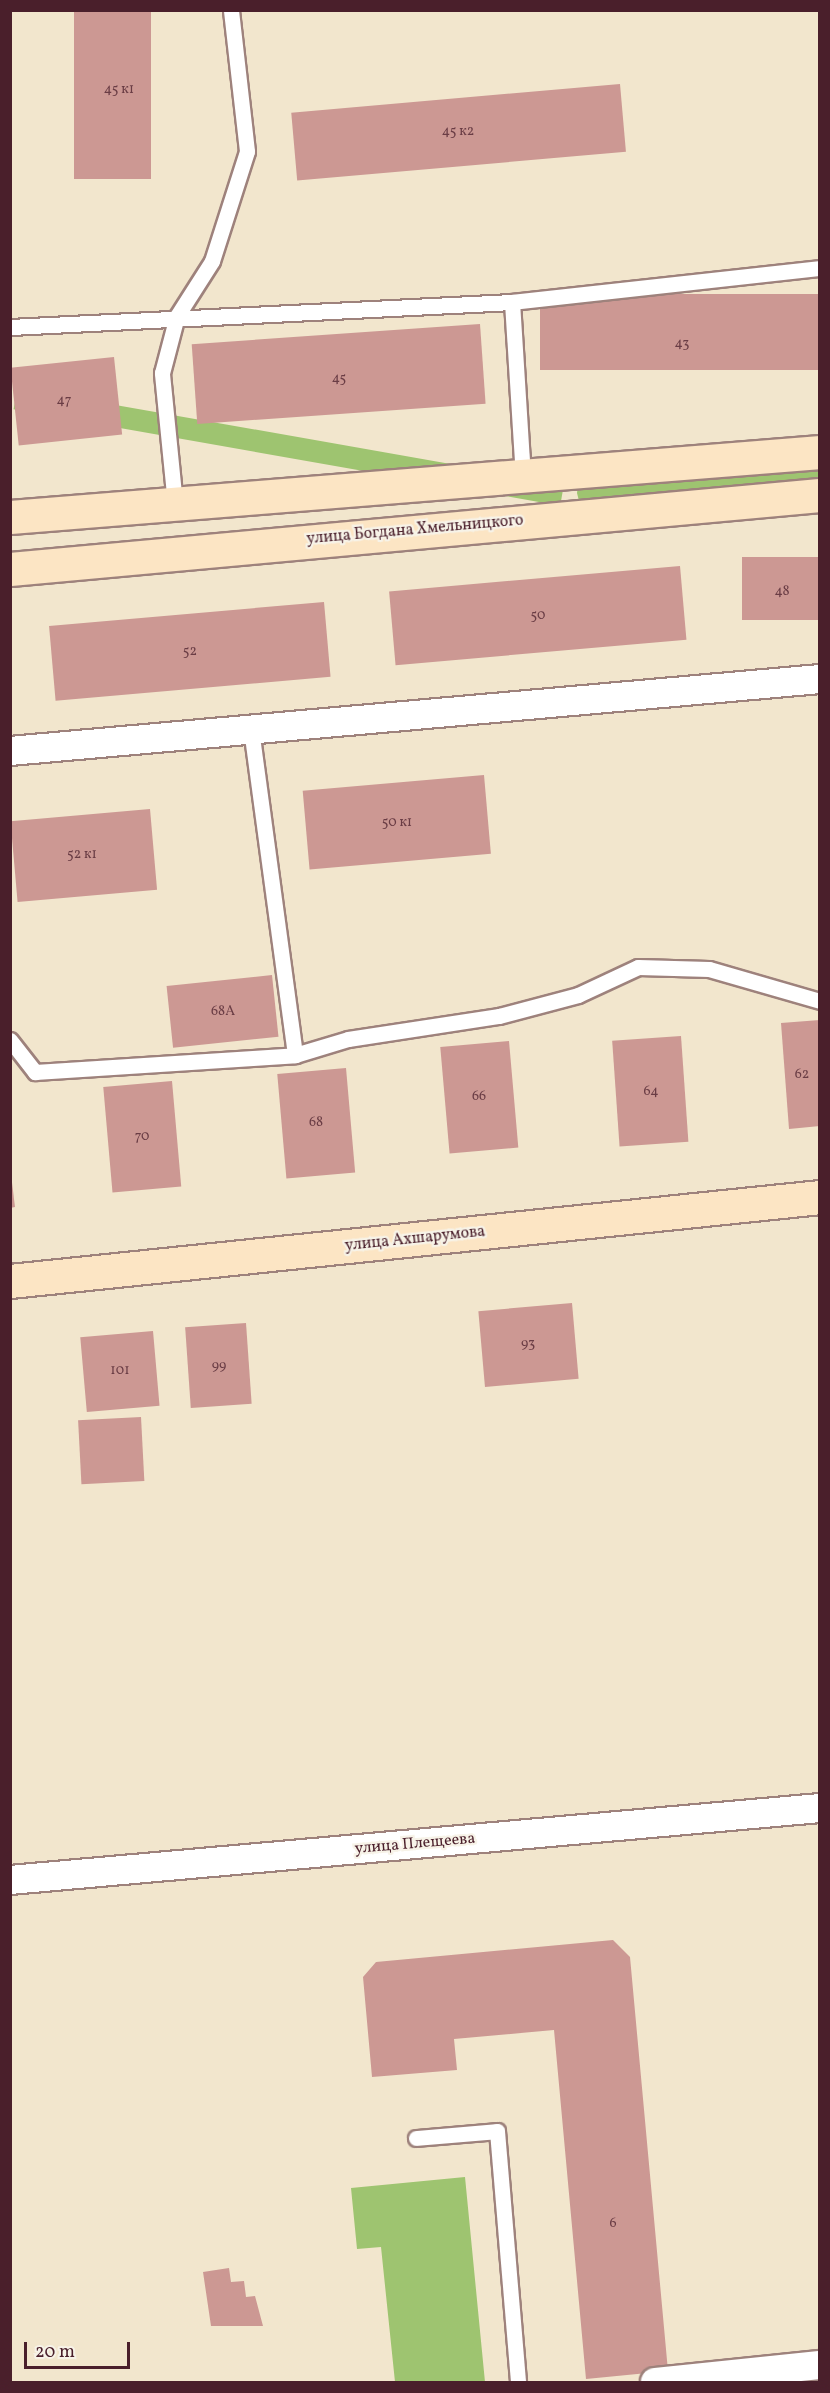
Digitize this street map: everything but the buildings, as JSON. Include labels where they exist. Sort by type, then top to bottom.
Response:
[{"type":"main road","points":[[10,517],[819,452]]},
{"type":"main road","points":[[571,472],[573,515]]},
{"type":"main road","name":"улица Богдана Хмельницкого","points":[[10,569],[573,515],[819,495]]},
{"type":"main road","name":"улица Ахшарумова","points":[[10,1281],[819,1197]]},
{"type":"street","points":[[10,751],[819,679]]},
{"type":"street","name":"улица Плещеева","points":[[10,1880],[819,1809]]},
{"type":"street","points":[[654,2382],[819,2365]]},
{"type":"lane","points":[[175,504],[162,373],[177,316],[212,261],[247,151],[231,10]]},
{"type":"lane","points":[[10,327],[177,316],[512,303],[819,268]]},
{"type":"lane","points":[[512,303],[523,476]]},
{"type":"lane","points":[[251,729],[295,1055]]},
{"type":"lane","points":[[10,1040],[35,1072],[295,1055],[348,1039],[499,1016],[578,995],[638,967],[708,969],[819,1001]]},
{"type":"lane","points":[[416,2138],[497,2131],[518,2382]]},
{"type":"green space","points":[[17,388],[564,484],[560,506],[14,409]]},
{"type":"green space","points":[[819,461],[819,487],[579,501],[577,493],[578,484]]},
{"type":"green space","points":[[465,2177],[485,2382],[395,2382],[381,2247],[357,2249],[351,2188]]}]
